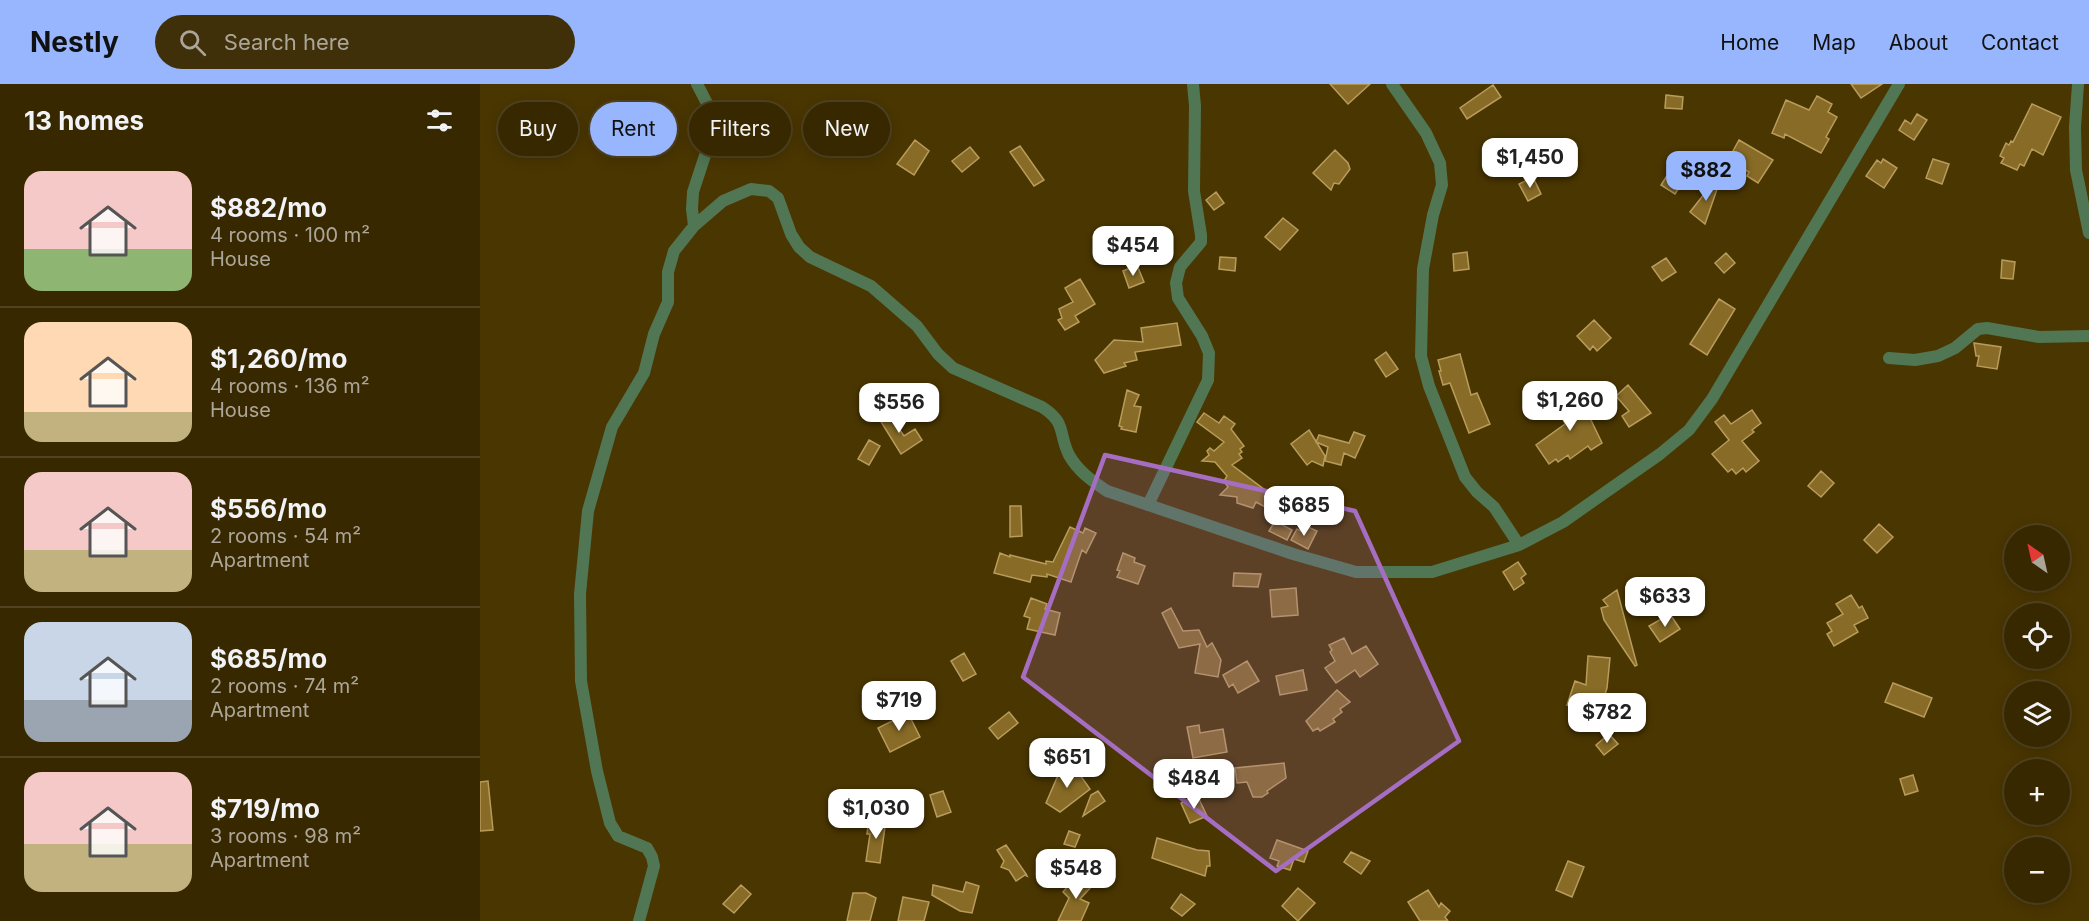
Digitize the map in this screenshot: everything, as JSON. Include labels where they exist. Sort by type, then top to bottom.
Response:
[{"type":"street","points":[[694,226],[693,192],[712,134],[711,111],[697,84]]},
{"type":"street","points":[[1148,505],[1209,380],[1209,354],[1202,336],[1178,298],[1176,283],[1180,267],[1201,242],[1202,235],[1194,191],[1193,84]]},
{"type":"street","points":[[1392,84],[1426,133],[1440,164],[1442,184],[1433,215],[1423,269],[1421,356],[1426,376],[1465,477],[1476,492],[1494,507],[1519,545]]},
{"type":"street","points":[[639,921],[654,866],[652,857],[647,848],[618,836],[610,823],[597,771],[581,681],[580,594],[588,511],[612,427],[644,373],[654,334],[668,302],[668,272],[674,250],[694,226],[723,201],[751,189],[769,191],[778,198],[798,247],[810,257],[871,286],[917,326],[938,354],[953,368],[1053,414],[1059,423],[1069,455],[1087,478],[1107,491],[1293,554],[1356,572],[1432,572],[1519,545],[1563,522],[1660,454],[1689,430],[1712,399],[1899,84]]},
{"type":"street","points":[[2078,84],[2075,127],[2076,170],[2089,233]]},
{"type":"street","points":[[1888,358],[1915,360],[1938,356],[1955,348],[1978,329],[1987,328],[2039,336],[2089,336]]},
{"type":"highlighted area","points":[[1105,455],[1355,511],[1459,741],[1276,871],[1023,677]]},
{"type":"building","points":[[1330,84],[1370,84],[1348,104]]},
{"type":"building","points":[[1851,84],[1882,84],[1861,98]]},
{"type":"building","points":[[1493,85],[1501,97],[1467,119],[1460,108]]},
{"type":"building","points":[[1666,95],[1683,97],[1682,109],[1665,108]]},
{"type":"building","points":[[1817,96],[1832,104],[1828,112],[1837,117],[1826,137],[1829,139],[1821,153],[1785,134],[1784,138],[1772,133],[1786,100],[1809,110]]},
{"type":"building","points":[[2032,104],[2061,117],[2043,155],[2032,149],[2024,166],[2020,164],[2017,170],[2001,163],[2004,158],[2000,156],[2006,143],[2009,145],[2011,141],[2013,142]]},
{"type":"building","points":[[1917,114],[1927,120],[1914,140],[1899,130],[1905,120],[1911,124]]},
{"type":"building","points":[[915,140],[929,151],[914,175],[897,164]]},
{"type":"building","points":[[1739,140],[1773,160],[1758,183],[1747,176],[1749,172],[1732,162],[1737,154],[1733,151]]},
{"type":"building","points":[[1020,146],[1044,180],[1034,186],[1010,152]]},
{"type":"building","points":[[970,147],[979,158],[962,172],[952,161]]},
{"type":"building","points":[[1335,150],[1348,163],[1350,169],[1339,184],[1334,183],[1331,190],[1313,173]]},
{"type":"building","points":[[1883,159],[1897,168],[1884,188],[1866,176],[1877,160],[1881,163]]},
{"type":"building","points":[[1933,159],[1949,164],[1942,184],[1926,178]]},
{"type":"building","points":[[1668,174],[1682,183],[1675,194],[1661,185]]},
{"type":"building","points":[[1720,174],[1722,175],[1705,224],[1690,212]]},
{"type":"building","points":[[1533,177],[1541,194],[1528,201],[1519,184]]},
{"type":"building","points":[[1216,192],[1224,203],[1214,210],[1206,200]]},
{"type":"building","points":[[1283,218],[1298,230],[1280,250],[1265,237]]},
{"type":"building","points":[[1467,252],[1469,269],[1454,271],[1453,254]]},
{"type":"building","points":[[1726,253],[1735,263],[1724,273],[1715,263]]},
{"type":"building","points":[[1220,257],[1236,258],[1235,271],[1219,269]]},
{"type":"building","points":[[1666,258],[1676,272],[1662,281],[1652,267]]},
{"type":"building","points":[[2002,260],[2015,262],[2013,279],[2001,278]]},
{"type":"building","points":[[1137,265],[1144,282],[1129,288],[1123,271]]},
{"type":"building","points":[[1080,279],[1095,304],[1075,316],[1079,322],[1065,330],[1058,320],[1062,318],[1059,309],[1073,302],[1065,288]]},
{"type":"building","points":[[1719,299],[1735,309],[1707,355],[1690,344]]},
{"type":"building","points":[[1594,320],[1611,338],[1597,351],[1593,346],[1590,350],[1577,336]]},
{"type":"building","points":[[1177,323],[1181,345],[1135,352],[1137,360],[1124,363],[1126,366],[1104,373],[1095,360],[1114,340],[1143,342],[1141,328]]},
{"type":"building","points":[[1974,343],[2001,347],[1997,369],[1977,366],[1979,356],[1976,356]]},
{"type":"building","points":[[1386,352],[1398,369],[1386,377],[1375,360]]},
{"type":"building","points":[[1460,354],[1471,395],[1477,393],[1490,424],[1469,433],[1450,383],[1443,385],[1439,371],[1441,371],[1438,360]]},
{"type":"building","points":[[1628,385],[1651,413],[1629,427],[1622,416],[1629,411],[1616,396]]},
{"type":"building","points":[[1127,390],[1139,395],[1134,406],[1141,407],[1136,432],[1121,429],[1122,427],[1119,426]]},
{"type":"building","points":[[1578,393],[1602,443],[1591,450],[1588,446],[1570,459],[1568,455],[1558,462],[1556,459],[1549,464],[1536,445],[1565,424],[1555,404]]},
{"type":"building","points":[[1752,410],[1761,423],[1742,441],[1759,461],[1746,472],[1743,468],[1736,474],[1732,469],[1728,472],[1712,454],[1729,440],[1715,422],[1724,415],[1731,424]]},
{"type":"building","points":[[887,411],[904,436],[915,429],[922,440],[901,454],[878,417]]},
{"type":"building","points":[[1204,413],[1219,423],[1224,416],[1235,424],[1231,429],[1244,446],[1240,449],[1242,452],[1239,454],[1242,458],[1232,465],[1273,496],[1267,508],[1256,502],[1253,508],[1237,503],[1237,497],[1220,495],[1228,487],[1224,481],[1227,476],[1215,462],[1202,461],[1209,455],[1207,451],[1210,448],[1214,451],[1224,442],[1197,422]]},
{"type":"building","points":[[1309,430],[1325,456],[1323,466],[1312,461],[1307,465],[1291,444]]},
{"type":"building","points":[[1354,432],[1365,436],[1355,458],[1344,453],[1341,465],[1325,461],[1328,447],[1316,442],[1319,435],[1349,443]]},
{"type":"building","points":[[869,440],[880,446],[869,465],[858,459]]},
{"type":"building","points":[[1821,471],[1834,483],[1821,497],[1808,486]]},
{"type":"building","points":[[1010,506],[1021,506],[1022,536],[1010,537]]},
{"type":"building","points":[[1275,521],[1292,530],[1287,540],[1269,531]]},
{"type":"building","points":[[1879,524],[1893,537],[1877,553],[1864,540]]},
{"type":"building","points":[[1306,526],[1317,531],[1308,549],[1291,540],[1297,529],[1303,532]]},
{"type":"building","points":[[1070,527],[1083,533],[1085,528],[1096,533],[1086,553],[1082,550],[1071,582],[1047,574],[1047,577],[1032,575],[1030,582],[994,573],[1000,553],[1046,564],[1046,561],[1053,562]]},
{"type":"building","points":[[1123,553],[1135,558],[1134,562],[1145,566],[1138,584],[1117,577]]},
{"type":"building","points":[[1518,562],[1526,574],[1521,578],[1524,583],[1514,590],[1503,572]]},
{"type":"building","points":[[1234,573],[1261,574],[1258,587],[1233,586]]},
{"type":"building","points":[[1296,588],[1298,615],[1272,617],[1270,590]]},
{"type":"building","points":[[1617,590],[1637,665],[1635,666],[1604,620],[1601,608],[1608,606],[1603,600]]},
{"type":"building","points":[[1851,595],[1859,608],[1862,606],[1868,618],[1854,625],[1858,632],[1834,646],[1827,634],[1832,631],[1827,623],[1843,614],[1836,604]]},
{"type":"building","points":[[1031,598],[1047,604],[1045,609],[1060,613],[1055,635],[1027,629],[1030,618],[1024,616]]},
{"type":"building","points":[[1171,608],[1183,631],[1199,630],[1207,647],[1212,643],[1221,660],[1218,677],[1195,673],[1200,644],[1179,648],[1162,613]]},
{"type":"building","points":[[1670,614],[1680,629],[1660,642],[1649,626]]},
{"type":"building","points":[[1344,638],[1352,654],[1366,646],[1378,664],[1360,677],[1355,670],[1336,683],[1325,668],[1335,661],[1329,645]]},
{"type":"building","points":[[964,653],[976,674],[963,681],[951,661]]},
{"type":"building","points":[[1588,656],[1610,658],[1607,688],[1599,712],[1593,711],[1592,713],[1567,705],[1575,681],[1586,685]]},
{"type":"building","points":[[1247,661],[1259,681],[1238,693],[1233,684],[1229,687],[1223,675]]},
{"type":"building","points":[[1303,670],[1307,690],[1280,695],[1276,676]]},
{"type":"building","points":[[1893,683],[1932,698],[1924,717],[1885,702]]},
{"type":"building","points":[[1337,690],[1350,702],[1340,709],[1342,712],[1333,719],[1335,722],[1320,731],[1318,728],[1313,731],[1306,721]]},
{"type":"building","points":[[1009,712],[1018,723],[998,739],[989,728]]},
{"type":"building","points":[[908,713],[920,737],[890,752],[878,728]]},
{"type":"building","points":[[1199,725],[1200,733],[1223,729],[1227,752],[1193,758],[1187,727]]},
{"type":"building","points":[[1609,734],[1618,744],[1604,755],[1596,745]]},
{"type":"building","points":[[1284,763],[1286,778],[1262,797],[1253,797],[1247,782],[1237,783],[1235,768]]},
{"type":"building","points":[[1073,765],[1090,789],[1060,812],[1046,803],[1062,766],[1066,770]]},
{"type":"building","points":[[1913,775],[1918,791],[1905,795],[1900,779]]},
{"type":"building","points":[[488,781],[493,830],[480,831],[480,782]]},
{"type":"building","points":[[943,791],[951,812],[937,817],[930,795]]},
{"type":"building","points":[[1098,791],[1105,801],[1083,816],[1091,795]]},
{"type":"building","points":[[1193,797],[1195,801],[1199,799],[1207,816],[1190,823],[1181,803]]},
{"type":"building","points":[[869,818],[886,820],[880,863],[866,861],[870,834],[867,834]]},
{"type":"building","points":[[1069,831],[1080,835],[1075,847],[1064,844]]},
{"type":"building","points":[[1157,838],[1197,850],[1209,851],[1210,866],[1207,866],[1205,876],[1152,858]]},
{"type":"building","points":[[1277,840],[1308,851],[1304,862],[1294,859],[1290,870],[1277,866],[1279,861],[1270,858]]},
{"type":"building","points":[[1006,845],[1027,876],[1016,881],[1009,870],[1001,867],[1004,861],[997,850]]},
{"type":"building","points":[[1351,852],[1370,861],[1361,874],[1344,862]]},
{"type":"building","points":[[1568,861],[1584,867],[1572,897],[1556,890]]},
{"type":"building","points":[[1078,874],[1092,886],[1080,899],[1089,903],[1081,921],[1058,921],[1069,898],[1063,892]]},
{"type":"building","points":[[966,882],[979,886],[972,913],[960,911],[932,895],[933,885],[963,892]]},
{"type":"building","points":[[741,885],[751,894],[734,913],[723,904]]},
{"type":"building","points":[[1298,888],[1315,903],[1298,921],[1282,906]]},
{"type":"building","points":[[1428,890],[1439,907],[1441,903],[1450,911],[1445,917],[1448,921],[1420,921],[1408,902]]},
{"type":"building","points":[[853,893],[866,893],[876,898],[870,921],[847,921]]},
{"type":"building","points":[[1181,894],[1195,904],[1182,916],[1171,908]]},
{"type":"building","points":[[903,897],[929,902],[924,921],[898,921]]}]
